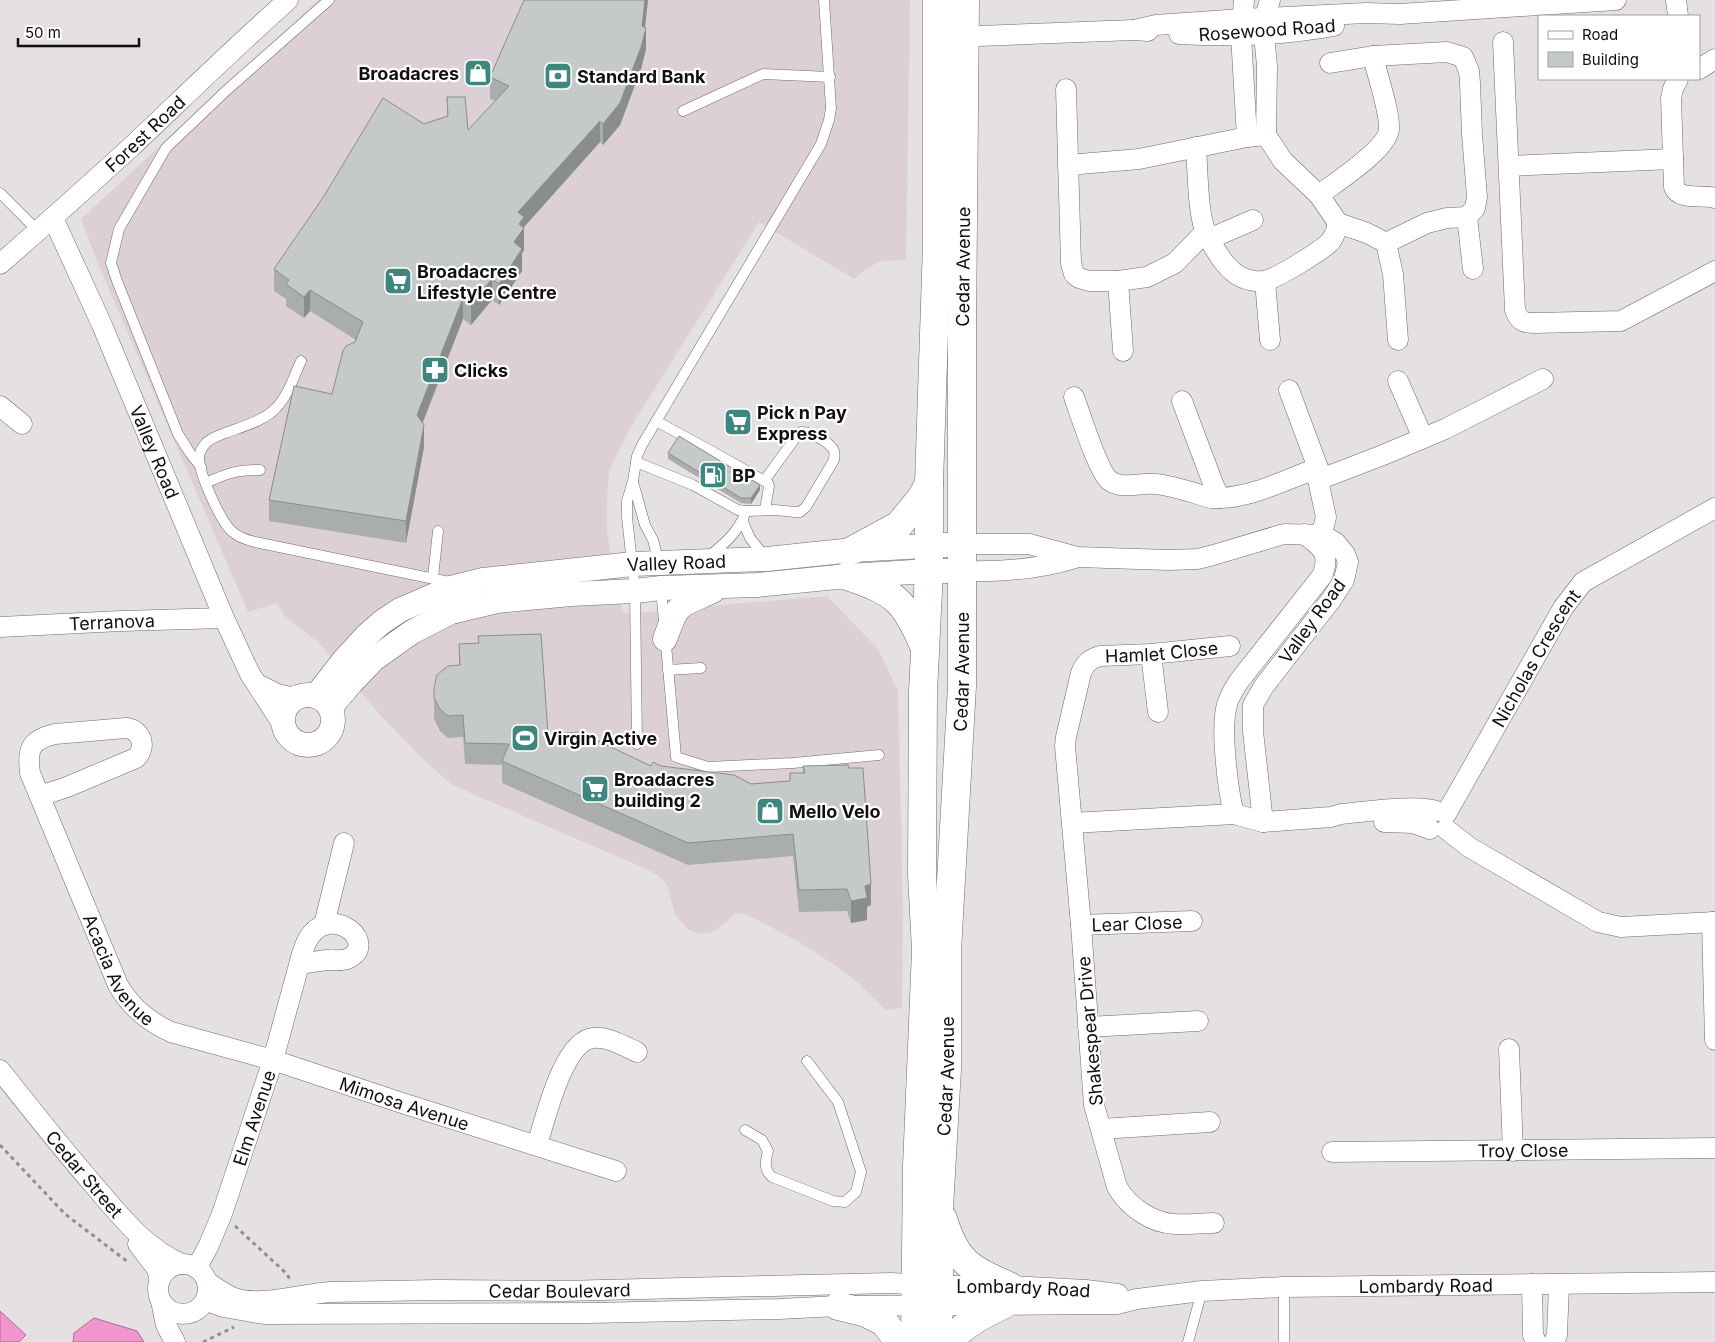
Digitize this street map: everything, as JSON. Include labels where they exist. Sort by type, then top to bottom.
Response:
[{"type":"main road","name":"Cedar Avenue","points":[[937,0],[937,244],[929,483],[926,650],[922,692],[922,875],[926,950],[916,1166],[928,1295],[937,1342]]},
{"type":"main road","name":"Cedar Avenue","points":[[915,1342],[928,1295],[939,1208],[947,1069],[947,951],[962,686],[965,0]]},
{"type":"main road","points":[[853,550],[899,525],[922,497],[929,483]]},
{"type":"main road","points":[[847,576],[879,588],[902,605],[914,624],[926,650]]},
{"type":"main road","points":[[939,1208],[950,1241],[966,1264],[988,1277],[1007,1295],[948,1342]]},
{"type":"main road","points":[[838,1306],[866,1314],[884,1322],[899,1342]]},
{"type":"street","name":"Forest Road","points":[[0,264],[53,218],[234,47],[288,0]]},
{"type":"street","name":"Rosewood Road","points":[[1266,17],[1366,13],[1400,14],[1616,0]]},
{"type":"street","points":[[1676,0],[1678,15]]},
{"type":"street","name":"Rosewood Road","points":[[936,37],[1134,30],[1212,36],[1242,13]]},
{"type":"street","name":"Rosewood Road","points":[[1134,30],[1156,25],[1218,20],[1242,13],[1266,17],[1310,30],[1400,14]]},
{"type":"street","points":[[1242,13],[1256,136],[1319,195],[1338,223],[1367,233],[1386,243],[1393,274],[1398,340]]},
{"type":"street","points":[[1256,136],[1267,66],[1266,17]]},
{"type":"street","points":[[1267,66],[1271,58],[1284,44],[1299,34],[1310,30]]},
{"type":"street","points":[[1503,42],[1516,310],[1518,319],[1522,322],[1535,323],[1621,321],[1715,271]]},
{"type":"street","points":[[1330,63],[1373,56],[1447,52],[1463,57],[1466,62],[1470,83],[1477,198],[1475,208],[1467,217],[1447,218],[1427,223],[1386,243]]},
{"type":"street","points":[[1319,195],[1378,149],[1387,137],[1389,123],[1373,56]]},
{"type":"street","points":[[1700,68],[1715,59]]},
{"type":"street","points":[[1678,80],[1671,98],[1676,191],[1681,195],[1715,198]]},
{"type":"street","points":[[1066,89],[1071,263],[1074,274],[1079,278],[1090,281],[1118,281],[1147,276],[1175,263],[1207,235],[1252,220]]},
{"type":"street","points":[[1068,165],[1139,159],[1256,136]]},
{"type":"street","points":[[1196,147],[1199,187],[1207,235],[1224,262],[1240,277],[1265,281],[1319,251],[1332,239],[1338,223]]},
{"type":"street","points":[[1509,166],[1673,159]]},
{"type":"street","points":[[1467,217],[1472,269]]},
{"type":"street","name":"Valley Road","points":[[53,218],[102,325],[224,618],[250,674],[283,726]]},
{"type":"street","points":[[1118,281],[1123,351]]},
{"type":"street","points":[[1265,281],[1270,340]]},
{"type":"street","points":[[1074,397],[1089,440],[1109,480],[1122,484],[1155,484],[1212,498],[1220,498],[1256,491],[1318,474],[1423,438],[1453,425],[1543,378]]},
{"type":"street","points":[[1398,381],[1423,438]]},
{"type":"street","points":[[1289,390],[1318,474],[1326,517],[1315,538]]},
{"type":"street","points":[[1182,401],[1220,498]]},
{"type":"street","points":[[0,406],[22,424]]},
{"type":"street","name":"Nicholas Crescent","points":[[1439,821],[1578,587],[1715,508]]},
{"type":"street","name":"Valley Road","points":[[470,595],[484,580],[634,564],[660,576],[724,586],[757,585],[847,576],[929,558],[962,544],[1029,544],[1077,557],[1169,560],[1196,559],[1210,556],[1284,534],[1315,538],[1336,543],[1345,554],[1348,562],[1344,580],[1331,600],[1274,674],[1256,659],[1318,582],[1324,571],[1325,555],[1315,538]]},
{"type":"street","name":"Valley Road","points":[[314,701],[344,660],[382,622],[400,610],[451,588],[470,595],[530,597],[635,591],[660,576],[703,561],[767,559],[853,550],[929,558],[962,571],[1031,567],[1077,557]]},
{"type":"street","points":[[665,640],[674,614],[684,603],[724,586]]},
{"type":"street","name":"Terranova","points":[[0,628],[121,621],[224,618]]},
{"type":"street","name":"Hamlet Close","points":[[1094,658],[1230,646]]},
{"type":"street","points":[[1151,654],[1158,712]]},
{"type":"street","name":"Shakespear Drive","points":[[1094,658],[1084,666],[1080,673],[1066,737],[1094,1105],[1117,1187],[1123,1198],[1137,1210],[1164,1223],[1214,1222]]},
{"type":"street","points":[[1234,814],[1230,798],[1224,717],[1231,694],[1256,659]]},
{"type":"street","points":[[1263,822],[1258,788],[1252,714],[1257,697],[1274,674]]},
{"type":"street","points":[[257,684],[278,694],[314,701],[333,716],[333,725],[328,735],[322,741],[314,745],[300,744],[286,734],[283,726],[284,710],[289,703],[314,701]]},
{"type":"street","name":"Acacia Avenue","points":[[40,796],[67,787],[136,758],[142,748],[139,734],[132,728],[126,728],[46,736],[38,741],[30,751],[28,757],[30,773],[122,993],[158,1026],[171,1032],[273,1060]]},
{"type":"street","points":[[1072,823],[1234,814],[1263,822],[1415,808],[1432,809],[1439,821],[1469,846],[1598,922],[1621,927],[1713,922],[1715,1040]]},
{"type":"street","points":[[300,964],[324,960],[343,960],[353,955],[358,946],[354,932],[348,927],[324,925],[344,843]]},
{"type":"street","name":"Lear Close","points":[[1081,926],[1192,922]]},
{"type":"street","name":"Elm Avenue","points":[[198,1278],[208,1247],[222,1214],[273,1060],[302,954],[310,935],[324,925]]},
{"type":"street","points":[[1088,1027],[1198,1021]]},
{"type":"street","points":[[537,1144],[558,1079],[565,1064],[579,1044],[598,1037],[637,1052]]},
{"type":"street","points":[[1509,1049],[1513,1151]]},
{"type":"street","name":"Mimosa Avenue","points":[[273,1060],[616,1171]]},
{"type":"street","name":"Cedar Street","points":[[1,1076],[143,1239],[198,1278]]},
{"type":"street","name":"Cedar Street","points":[[1,1076],[53,1148],[144,1250],[157,1269],[166,1325],[174,1341]]},
{"type":"street","points":[[1101,1129],[1210,1122]]},
{"type":"street","name":"Troy Close","points":[[1332,1152],[1715,1148]]},
{"type":"street","points":[[160,1280],[165,1272],[173,1267],[198,1278],[200,1308],[183,1314],[167,1308],[161,1301]]},
{"type":"street","name":"Cedar Boulevard","points":[[198,1278],[233,1298],[246,1301],[330,1292],[415,1290],[561,1291],[881,1284],[928,1295]]},
{"type":"street","name":"Cedar Boulevard","points":[[198,1278],[229,1308],[264,1314],[590,1313],[779,1309],[838,1306],[928,1295]]},
{"type":"street","name":"Lombardy Road","points":[[928,1295],[1007,1295],[1086,1290],[1125,1295],[1137,1299],[1202,1291],[1284,1287],[1715,1282]]},
{"type":"street","points":[[1532,1284],[1533,1336],[1536,1342]]},
{"type":"street","points":[[1554,1342],[1557,1335],[1559,1285]]},
{"type":"street","points":[[414,1314],[415,1290]]},
{"type":"street","points":[[174,1341],[177,1326],[183,1314]]},
{"type":"lane","points":[[201,467],[178,434],[117,281],[111,263],[119,229],[166,148],[248,71],[329,0]]},
{"type":"lane","points":[[637,744],[634,564],[627,517],[627,501],[636,462],[642,445],[821,144],[830,114],[830,77],[824,0]]},
{"type":"lane","points":[[684,111],[763,74],[830,77]]},
{"type":"lane","points":[[0,193],[38,231]]},
{"type":"lane","points":[[301,361],[287,392],[277,408],[263,418],[208,441],[200,454],[201,467],[206,482],[224,522],[233,533],[244,539],[433,577],[470,595]]},
{"type":"lane","points":[[656,421],[764,481],[769,486],[765,510]]},
{"type":"lane","points":[[636,462],[693,485],[738,510],[791,512],[803,510],[834,460],[832,448],[812,434],[801,432],[764,481]]},
{"type":"lane","points":[[206,482],[240,470],[260,470]]},
{"type":"lane","points":[[633,481],[645,525],[653,540],[660,576],[676,757],[708,767],[879,755]]},
{"type":"lane","points":[[703,561],[736,533],[743,522],[746,511]]},
{"type":"lane","points":[[743,522],[750,538],[767,559]]},
{"type":"lane","points":[[433,577],[438,531]]},
{"type":"lane","points":[[668,670],[701,668]]},
{"type":"lane","points":[[745,1130],[762,1140],[768,1151],[765,1162],[767,1173],[772,1177],[832,1201],[845,1202],[856,1192],[861,1172],[838,1102],[807,1062]]},
{"type":"lane","points":[[1284,1287],[1284,1342]]},
{"type":"lane","points":[[1188,1342],[1202,1291]]},
{"type":"path","points":[[0,1145],[65,1214],[135,1267]]},
{"type":"path","points":[[222,1214],[286,1274],[291,1283],[293,1296]]},
{"type":"shaded area","points":[[318,0],[910,0],[906,260],[881,261],[866,269],[854,279],[759,222],[629,430],[609,471],[607,500],[607,534],[623,613],[684,611],[697,607],[827,596],[878,649],[898,691],[903,909],[902,1008],[886,1010],[855,980],[836,966],[799,942],[741,913],[735,913],[729,920],[712,932],[701,934],[689,930],[675,915],[667,885],[658,875],[452,785],[422,758],[381,716],[318,642],[285,617],[277,603],[248,612],[98,264],[81,219]]},
{"type":"shaded area","points":[[0,1311],[26,1335],[19,1342],[0,1342]]},
{"type":"shaded area","points":[[94,1318],[137,1331],[144,1342],[73,1342],[74,1333]]},
{"type":"building","name":"Broadacres Lifestyle Centre","points":[[524,0],[645,0],[642,26],[646,28],[620,103],[603,124],[600,121],[518,212],[524,217],[519,224],[524,228],[514,242],[522,249],[499,284],[492,279],[471,303],[463,298],[417,415],[424,425],[406,521],[269,500],[294,386],[332,394],[343,351],[346,346],[355,342],[363,322],[310,290],[304,297],[286,284],[289,280],[274,269],[324,196],[383,98],[424,124],[448,116],[447,97],[465,97],[468,130],[509,86],[490,77]]},
{"type":"building","points":[[679,436],[760,485],[751,498],[741,498],[668,453]]},
{"type":"building","name":"Broadacres building 2","points":[[541,634],[548,734],[579,732],[651,766],[653,762],[661,766],[734,775],[751,784],[790,781],[790,773],[805,773],[803,766],[848,765],[849,768],[863,768],[871,884],[865,886],[867,898],[851,901],[847,889],[799,890],[793,834],[688,843],[502,761],[509,744],[465,743],[463,715],[448,716],[440,709],[434,698],[437,675],[448,666],[460,665],[459,644],[479,643],[478,636]]},
{"type":"place","name":"Broadacres","points":[[478,73]]},
{"type":"place","name":"Standard Bank","points":[[558,76]]},
{"type":"place","name":"Broadacres Lifestyle Centre","points":[[398,281]]},
{"type":"place","name":"Clicks","points":[[435,370]]},
{"type":"place","name":"Pick n Pay Express","points":[[738,422]]},
{"type":"place","name":"BP","points":[[713,475]]},
{"type":"place","name":"Virgin Active","points":[[525,738]]},
{"type":"place","name":"Broadacres building 2","points":[[595,789]]},
{"type":"place","name":"Mello Velo","points":[[770,811]]}]
